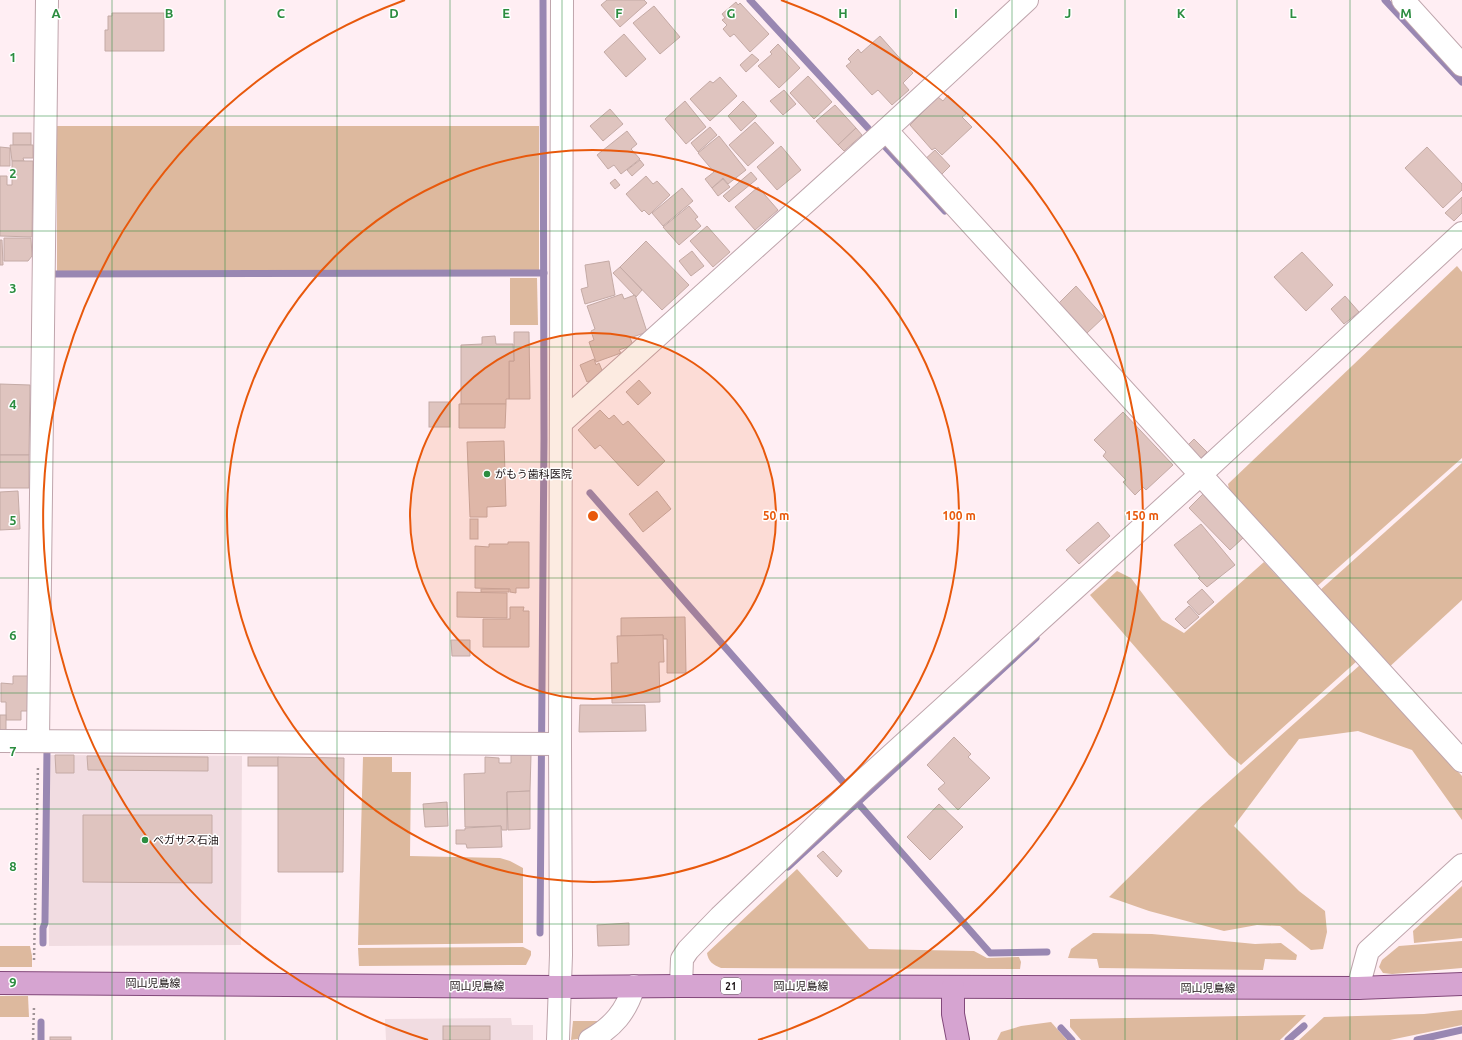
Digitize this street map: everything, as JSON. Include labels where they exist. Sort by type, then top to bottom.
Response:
[{"type":"main road","name":"岡山児島線","points":[[0,983],[34,982],[560,987],[1358,988],[1462,984]]},
{"type":"main road","points":[[953,987],[953,1014],[958,1040]]},
{"type":"street","points":[[38,741],[47,0]]},
{"type":"street","points":[[558,1040],[561,954],[549,743],[562,422],[562,0]]},
{"type":"street","points":[[562,422],[886,130],[1027,0]]},
{"type":"street","points":[[1402,0],[1462,65]]},
{"type":"street","points":[[886,130],[1462,761]]},
{"type":"street","points":[[681,986],[682,959],[688,950],[720,917],[865,780],[1200,475],[1462,233]]},
{"type":"street","points":[[0,741],[549,743]]},
{"type":"street","points":[[1358,988],[1368,951],[1462,865]]},
{"type":"street","points":[[590,1040],[608,1028],[624,1010],[634,986]]},
{"type":"path","points":[[34,1040],[38,763]]},
{"type":"shaded area","points":[[57,126],[539,126],[539,270],[57,271]]},
{"type":"shaded area","points":[[1457,266],[1462,272],[1462,458],[1314,589],[1230,495],[1228,484]]},
{"type":"shaded area","points":[[510,278],[537,278],[538,325],[510,325]]},
{"type":"shaded area","points":[[1462,463],[1462,600],[1386,670],[1318,592]]},
{"type":"shaded area","points":[[1264,562],[1357,661],[1241,765],[1229,755],[1090,595],[1117,571],[1131,578],[1162,620],[1184,633]]},
{"type":"shaded area","points":[[1360,665],[1462,776],[1462,820],[1412,750],[1358,731],[1299,739],[1234,826],[1299,891],[1325,911],[1327,932],[1323,949],[1311,950],[1280,926],[1257,925],[1224,931],[1149,911],[1109,897],[1196,811]]},
{"type":"shaded area","name":"ペガサス石油","points":[[48,755],[242,756],[241,945],[49,946]]},
{"type":"shaded area","points":[[363,757],[392,757],[392,772],[411,772],[410,856],[500,858],[510,861],[523,868],[523,943],[358,945]]},
{"type":"shaded area","points":[[797,869],[869,949],[974,951],[987,958],[1019,957],[1021,962],[1020,969],[721,968],[711,962],[707,953]]},
{"type":"shaded area","points":[[1462,886],[1462,938],[1414,943],[1413,931]]},
{"type":"shaded area","points":[[1093,933],[1152,934],[1255,944],[1281,943],[1297,955],[1296,960],[1265,959],[1263,970],[1099,968],[1097,959],[1068,958],[1071,949]]},
{"type":"shaded area","points":[[1462,941],[1462,968],[1392,974],[1383,973],[1379,967],[1382,960],[1399,946]]},
{"type":"shaded area","points":[[0,946],[30,946],[32,967],[0,967]]},
{"type":"shaded area","points":[[523,947],[531,951],[531,955],[526,965],[359,966],[358,948]]},
{"type":"shaded area","points":[[0,996],[28,996],[29,1017],[0,1017]]},
{"type":"shaded area","points":[[1462,1010],[1462,1025],[1390,1040],[1299,1040],[1324,1017],[1424,1014]]},
{"type":"shaded area","points":[[1306,1015],[1280,1040],[1081,1040],[1070,1027],[1070,1019]]},
{"type":"shaded area","points":[[511,1018],[512,1025],[533,1025],[533,1040],[386,1040],[385,1019]]},
{"type":"shaded area","points":[[573,1021],[607,1021],[584,1038],[571,1040]]},
{"type":"shaded area","points":[[1051,1022],[1067,1040],[997,1040],[1001,1032],[1021,1026]]},
{"type":"building","points":[[607,0],[644,0],[647,3],[620,27],[601,5]]},
{"type":"building","points":[[736,2],[738,5],[740,3],[769,34],[750,52],[734,34],[730,37],[723,29],[727,25],[722,20],[725,18],[722,14]]},
{"type":"building","points":[[654,6],[680,37],[660,54],[633,23]]},
{"type":"building","points":[[112,13],[164,13],[164,51],[105,51],[105,30],[108,30],[108,16],[112,16]]},
{"type":"building","points":[[624,34],[646,59],[626,77],[604,52]]},
{"type":"building","points":[[880,36],[913,73],[903,83],[909,90],[892,105],[878,90],[872,95],[846,66],[851,62],[848,59],[858,49],[861,53]]},
{"type":"building","points":[[778,44],[800,68],[779,88],[758,66],[772,54],[770,52]]},
{"type":"building","points":[[752,54],[759,60],[746,72],[740,65]]},
{"type":"building","points":[[808,76],[832,102],[814,119],[790,93]]},
{"type":"building","points":[[720,77],[737,96],[710,121],[690,99],[710,81],[713,83]]},
{"type":"building","points":[[784,90],[796,104],[783,115],[770,101]]},
{"type":"building","points":[[948,95],[966,114],[962,117],[972,127],[942,155],[935,148],[932,150],[910,125],[938,97],[943,101]]},
{"type":"building","points":[[685,101],[706,127],[686,144],[665,119]]},
{"type":"building","points":[[743,101],[757,116],[741,131],[728,116]]},
{"type":"building","points":[[835,105],[856,128],[838,145],[816,121]]},
{"type":"building","points":[[610,109],[623,124],[603,141],[590,126]]},
{"type":"building","points":[[755,122],[774,143],[748,166],[729,145]]},
{"type":"building","points":[[710,127],[717,135],[698,152],[691,143]]},
{"type":"building","points":[[856,128],[862,135],[844,151],[838,145]]},
{"type":"building","points":[[627,131],[637,144],[631,149],[640,159],[621,174],[614,165],[608,169],[597,155]]},
{"type":"building","points":[[13,133],[31,133],[31,145],[13,145]]},
{"type":"building","points":[[719,136],[746,170],[728,184],[723,178],[712,188],[705,179],[714,172],[698,153]]},
{"type":"building","points":[[10,145],[33,145],[33,158],[23,158],[24,161],[12,161]]},
{"type":"building","points":[[781,146],[801,170],[777,190],[757,167]]},
{"type":"building","points":[[0,147],[10,148],[10,166],[0,166]]},
{"type":"building","points":[[1427,147],[1462,184],[1462,190],[1443,208],[1405,168]]},
{"type":"building","points":[[935,150],[950,166],[938,178],[922,162]]},
{"type":"building","points":[[640,160],[644,165],[632,176],[627,170]]},
{"type":"building","points":[[12,161],[33,161],[32,237],[0,236],[0,176],[7,176],[7,185],[12,185]]},
{"type":"building","points":[[751,172],[757,179],[729,202],[723,196]]},
{"type":"building","points":[[646,176],[653,184],[657,181],[670,195],[649,215],[644,210],[642,212],[626,194]]},
{"type":"building","points":[[615,179],[620,185],[615,189],[610,183]]},
{"type":"building","points":[[723,179],[730,187],[718,196],[712,188]]},
{"type":"building","points":[[758,187],[778,210],[755,230],[735,207]]},
{"type":"building","points":[[682,188],[693,201],[663,226],[652,213]]},
{"type":"building","points":[[1462,197],[1462,213],[1454,221],[1445,213]]},
{"type":"building","points":[[689,206],[698,217],[695,219],[701,226],[679,245],[663,227]]},
{"type":"building","points":[[707,226],[730,252],[713,267],[690,241]]},
{"type":"building","points":[[4,238],[31,238],[32,256],[28,261],[4,261]]},
{"type":"building","points":[[0,240],[2,240],[3,265],[0,265]]},
{"type":"building","points":[[646,241],[689,285],[662,310],[620,267]]},
{"type":"building","points":[[692,251],[704,266],[691,276],[679,261]]},
{"type":"building","points":[[1302,252],[1333,285],[1306,311],[1274,277]]},
{"type":"building","points":[[609,261],[615,295],[585,304],[581,289],[588,287],[585,265]]},
{"type":"building","points":[[620,267],[642,290],[636,297],[613,273]]},
{"type":"building","points":[[1076,286],[1104,317],[1087,333],[1059,303]]},
{"type":"building","points":[[622,294],[624,299],[635,295],[647,332],[630,338],[633,345],[619,350],[621,353],[596,362],[589,342],[594,340],[591,331],[595,329],[587,306]]},
{"type":"building","points":[[1345,296],[1359,312],[1344,324],[1331,309]]},
{"type":"building","points":[[514,332],[529,332],[530,399],[509,399],[509,361],[514,361]]},
{"type":"building","points":[[495,336],[496,344],[513,344],[514,361],[509,361],[509,399],[506,399],[506,404],[461,404],[461,345],[482,344],[482,337]]},
{"type":"building","points":[[594,359],[596,365],[599,363],[604,375],[587,382],[580,365]]},
{"type":"building","points":[[639,380],[651,393],[638,405],[626,392]]},
{"type":"building","points":[[0,384],[30,385],[29,455],[0,455]]},
{"type":"building","points":[[429,402],[450,402],[450,427],[429,427]]},
{"type":"building","points":[[459,404],[506,404],[505,428],[459,428]]},
{"type":"building","points":[[600,410],[609,419],[614,415],[623,425],[628,421],[665,461],[638,486],[600,445],[595,449],[578,430]]},
{"type":"building","points":[[1123,412],[1173,465],[1146,490],[1143,487],[1135,495],[1123,482],[1126,480],[1103,456],[1106,452],[1094,440]]},
{"type":"building","points":[[1194,439],[1207,452],[1198,461],[1185,448]]},
{"type":"building","name":"がもう歯科医院","points":[[504,441],[506,506],[487,507],[487,517],[470,517],[467,442]]},
{"type":"building","points":[[0,455],[29,455],[29,488],[0,488]]},
{"type":"building","points":[[18,491],[20,529],[0,530],[0,492]]},
{"type":"building","points":[[657,491],[671,509],[643,532],[629,514]]},
{"type":"building","points":[[1203,494],[1243,538],[1230,550],[1189,508]]},
{"type":"building","points":[[470,519],[478,519],[478,539],[470,539]]},
{"type":"building","points":[[1098,522],[1110,536],[1079,564],[1066,550]]},
{"type":"building","points":[[1201,524],[1235,565],[1207,587],[1198,578],[1200,577],[1174,545]]},
{"type":"building","points":[[508,542],[529,542],[529,588],[516,588],[516,593],[510,592],[510,589],[475,588],[475,546],[489,547],[489,544],[508,544]]},
{"type":"building","points":[[481,589],[509,589],[509,592],[481,592]]},
{"type":"building","points":[[1202,589],[1214,602],[1199,615],[1187,602]]},
{"type":"building","points":[[457,592],[507,593],[507,618],[457,617]]},
{"type":"building","points":[[1189,606],[1199,617],[1185,629],[1175,619]]},
{"type":"building","points":[[510,607],[524,607],[523,611],[529,611],[529,647],[483,647],[483,619],[510,619]]},
{"type":"building","points":[[685,617],[686,673],[667,673],[667,639],[663,639],[663,635],[621,636],[621,618]]},
{"type":"building","points":[[663,635],[664,662],[659,662],[660,702],[612,703],[611,663],[618,663],[617,636]]},
{"type":"building","points":[[451,640],[470,640],[470,656],[452,656]]},
{"type":"building","points":[[13,676],[28,676],[28,711],[21,711],[21,720],[6,720],[6,702],[1,702],[1,683],[13,684]]},
{"type":"building","points":[[580,705],[645,705],[646,731],[579,732]]},
{"type":"building","points":[[0,715],[6,715],[6,731],[0,731]]},
{"type":"building","points":[[954,737],[971,754],[968,757],[990,778],[958,810],[938,789],[945,783],[927,765]]},
{"type":"building","points":[[55,755],[74,755],[74,773],[56,773]]},
{"type":"building","points":[[511,755],[531,755],[530,791],[507,792],[507,830],[502,830],[501,826],[465,827],[464,774],[485,773],[485,757],[499,758],[499,763],[511,763]]},
{"type":"building","points":[[87,756],[208,757],[208,771],[88,770]]},
{"type":"building","points":[[248,757],[278,757],[278,766],[248,766]]},
{"type":"building","points":[[278,757],[344,758],[343,872],[278,872]]},
{"type":"building","points":[[530,791],[530,829],[508,830],[507,792]]},
{"type":"building","points":[[447,802],[448,826],[425,827],[423,804]]},
{"type":"building","points":[[939,804],[963,827],[930,860],[907,837]]},
{"type":"building","points":[[83,815],[212,815],[212,883],[83,882]]},
{"type":"building","points":[[501,826],[502,847],[467,848],[466,844],[456,844],[456,830]]},
{"type":"building","points":[[823,851],[842,871],[837,877],[817,856]]},
{"type":"building","points":[[629,923],[629,945],[598,946],[597,925]]},
{"type":"building","points":[[443,1026],[490,1026],[490,1040],[443,1040]]},
{"type":"building","points":[[50,1037],[71,1037],[71,1040],[50,1040]]},
{"type":"waterway","points":[[540,933],[544,439],[543,0]]},
{"type":"waterway","points":[[750,0],[868,128]]},
{"type":"waterway","points":[[1385,0],[1462,82]]},
{"type":"waterway","points":[[880,141],[945,211]]},
{"type":"waterway","points":[[49,274],[544,273]]},
{"type":"waterway","points":[[590,493],[844,783]]},
{"type":"waterway","points":[[788,867],[1036,638]]},
{"type":"waterway","points":[[43,943],[43,928],[45,923],[47,748]]},
{"type":"waterway","points":[[857,802],[990,953],[1047,952]]},
{"type":"waterway","points":[[41,1022],[41,1040]]},
{"type":"waterway","points":[[1288,1040],[1304,1026]]},
{"type":"waterway","points":[[1061,1028],[1072,1040]]},
{"type":"waterway","points":[[1417,1040],[1462,1030]]},
{"type":"place","name":"がもう歯科医院","points":[[487,474]]},
{"type":"place","name":"ペガサス石油","points":[[145,840]]}]
